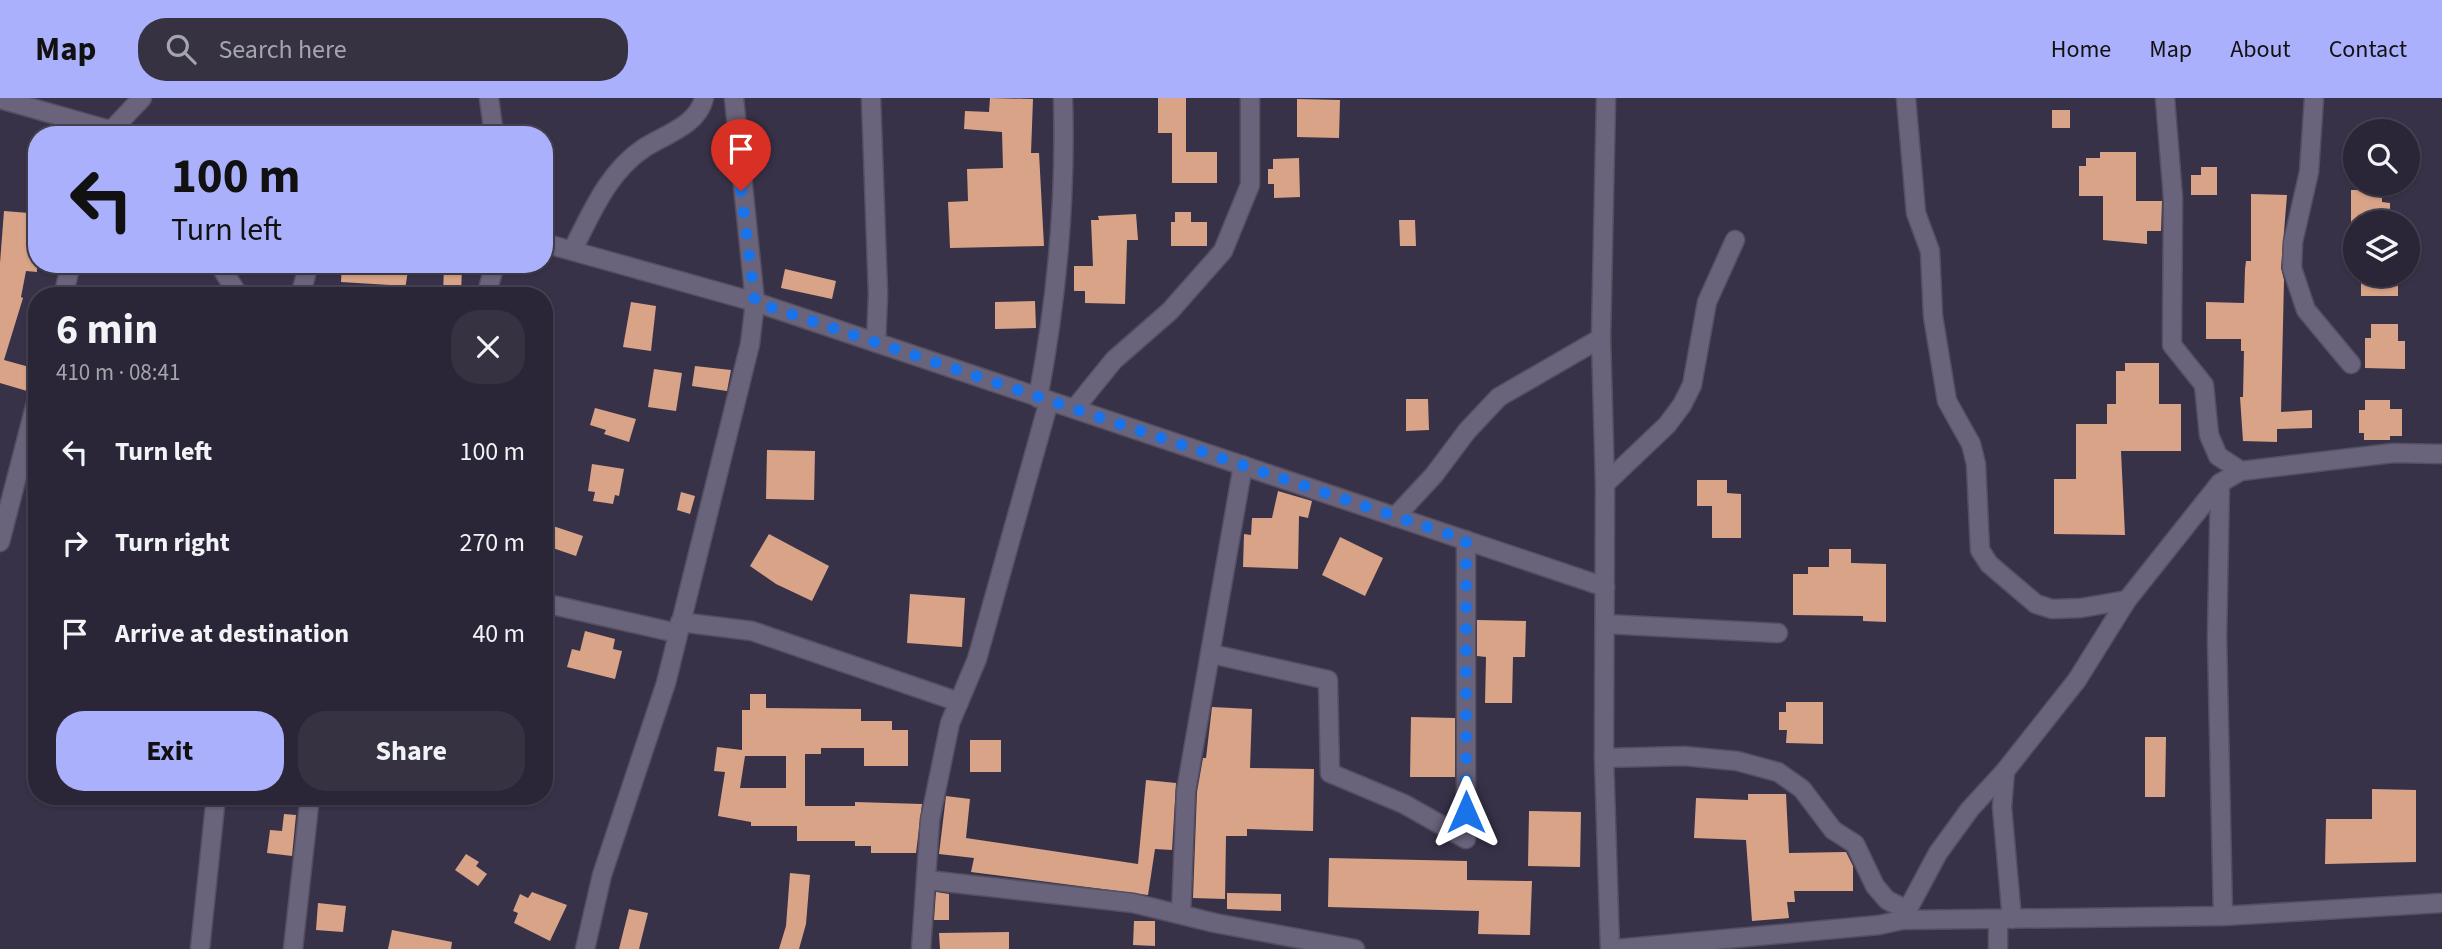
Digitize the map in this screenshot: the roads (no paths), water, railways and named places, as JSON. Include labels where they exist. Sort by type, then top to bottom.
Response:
[{"type":"street","points":[[103,126],[142,98]]},
{"type":"street","points":[[489,98],[493,126]]},
{"type":"street","points":[[573,250],[605,186],[641,150],[694,120],[704,98]]},
{"type":"street","points":[[585,949],[602,875],[666,683],[750,344],[755,302],[734,98]]},
{"type":"street","points":[[871,98],[878,294],[876,343]]},
{"type":"street","points":[[921,949],[930,820],[950,723],[981,646],[1044,400],[1056,288],[1064,139],[1063,98]]},
{"type":"street","points":[[1075,408],[1115,360],[1170,311],[1223,251],[1250,185],[1250,98]]},
{"type":"street","points":[[1605,98],[1601,338],[1605,484],[1604,758],[1609,949]]},
{"type":"street","points":[[1906,98],[1916,213],[1930,251],[1933,316],[1947,401],[1971,444],[1976,464],[1980,550],[1989,564],[2036,604],[2052,609],[2081,608],[2127,600]]},
{"type":"street","points":[[2165,98],[2173,198],[2172,345],[2204,385],[2209,435],[2218,456],[2241,471]]},
{"type":"street","points":[[2314,98],[2309,172],[2293,242],[2292,268],[2306,310],[2351,364]]},
{"type":"street","points":[[0,99],[84,126]]},
{"type":"street","points":[[1605,484],[1667,425],[1682,405],[1692,385],[1707,303],[1735,240]]},
{"type":"street","points":[[553,245],[755,302],[1605,587]]},
{"type":"street","points":[[1395,517],[1499,397],[1601,338]]},
{"type":"street","points":[[0,542],[28,434]]},
{"type":"street","points":[[1905,915],[1938,853],[1970,809],[2005,771],[2077,680],[2127,600],[2220,483],[2241,471],[2393,453],[2442,454]]},
{"type":"street","points":[[1181,914],[1186,792],[1243,465]]},
{"type":"street","points":[[2220,483],[2217,651],[2223,916]]},
{"type":"street","points":[[1212,654],[1328,680],[1330,773],[1404,804],[1466,839],[1466,540]]},
{"type":"street","points":[[553,605],[678,628],[752,631],[959,702]]},
{"type":"street","points":[[1605,624],[1777,633]]},
{"type":"street","points":[[1604,758],[1684,756],[1737,761],[1778,772],[1801,789],[1833,830],[1855,845],[1875,886],[1905,915]]},
{"type":"street","points":[[1998,949],[2005,919],[2001,807],[2005,771]]},
{"type":"street","points":[[200,949],[215,805]]},
{"type":"street","points":[[293,949],[309,805]]},
{"type":"street","points":[[927,880],[1076,895],[1355,949]]},
{"type":"street","points":[[1616,949],[1879,925],[1905,915],[2005,919],[2223,916],[2442,903]]}]
